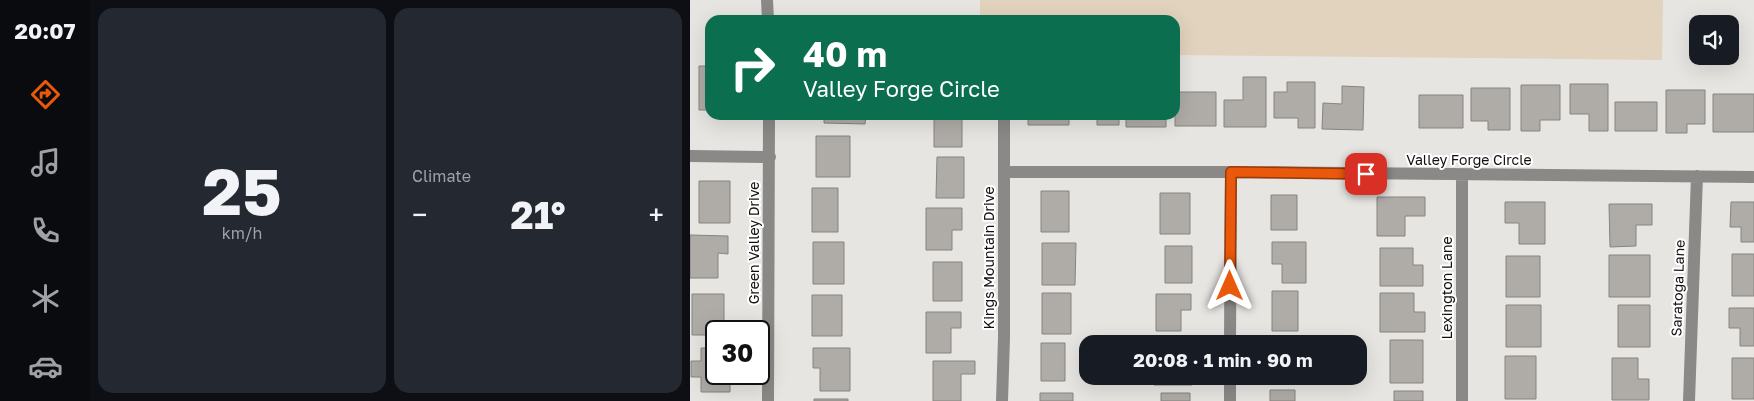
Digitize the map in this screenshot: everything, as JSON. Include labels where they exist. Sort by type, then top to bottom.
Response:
[{"type":"street","points":[[768,0],[768,15]]},
{"type":"street","name":"Green Valley Drive","points":[[768,401],[769,120]]},
{"type":"street","name":"Kings Mountain Drive","points":[[1002,401],[1004,338],[1004,120]]},
{"type":"street","points":[[690,156],[770,157]]},
{"type":"street","name":"Valley Forge Circle","points":[[1004,172],[1231,172],[1754,177]]},
{"type":"street","points":[[1230,335],[1231,172]]},
{"type":"street","name":"Lexington Lane","points":[[1462,175],[1462,401]]},
{"type":"street","name":"Saratoga Lane","points":[[1689,401],[1697,176]]},
{"type":"street","points":[[1230,385],[1230,401]]},
{"type":"shaded area","points":[[980,0],[1663,0],[1662,60],[1180,55],[1180,15],[980,15]]},
{"type":"building","points":[[699,66],[705,66],[705,110],[699,110]]},
{"type":"building","points":[[1243,77],[1266,77],[1266,127],[1224,127],[1224,100],[1243,100]]},
{"type":"building","points":[[1287,82],[1315,82],[1315,128],[1298,128],[1298,118],[1274,118],[1274,92],[1287,92]]},
{"type":"building","points":[[1570,84],[1608,84],[1608,131],[1589,131],[1589,114],[1570,114]]},
{"type":"building","points":[[1521,85],[1560,85],[1560,120],[1540,120],[1540,131],[1521,131]]},
{"type":"building","points":[[1342,86],[1364,87],[1363,130],[1322,129],[1323,103],[1342,104]]},
{"type":"building","points":[[1471,88],[1510,88],[1510,130],[1488,130],[1488,121],[1471,121]]},
{"type":"building","points":[[1666,90],[1705,90],[1705,124],[1687,124],[1687,133],[1666,133]]},
{"type":"building","points":[[1180,92],[1216,92],[1216,126],[1175,126],[1175,120],[1180,120]]},
{"type":"building","points":[[1713,94],[1754,94],[1754,132],[1713,132]]},
{"type":"building","points":[[1419,95],[1463,95],[1463,128],[1419,128]]},
{"type":"building","points":[[1615,102],[1657,102],[1657,131],[1615,131]]},
{"type":"building","points":[[824,120],[865,120],[865,124],[824,123]]},
{"type":"building","points":[[934,120],[962,120],[962,147],[934,147]]},
{"type":"building","points":[[1028,120],[1069,120],[1069,125],[1028,125]]},
{"type":"building","points":[[1097,120],[1119,120],[1119,125],[1097,125]]},
{"type":"building","points":[[1126,120],[1166,120],[1166,127],[1126,127]]},
{"type":"building","points":[[816,136],[850,136],[850,177],[816,177]]},
{"type":"building","points":[[937,157],[964,157],[964,198],[936,198]]},
{"type":"building","points":[[699,181],[730,181],[730,223],[699,223]]},
{"type":"building","points":[[812,188],[838,188],[838,232],[812,232]]},
{"type":"building","points":[[1041,191],[1069,191],[1069,232],[1041,232]]},
{"type":"building","points":[[1160,193],[1190,193],[1190,234],[1160,234]]},
{"type":"building","points":[[1271,195],[1297,195],[1297,230],[1271,230]]},
{"type":"building","points":[[1377,197],[1425,197],[1425,216],[1405,216],[1405,236],[1377,236]]},
{"type":"building","points":[[1505,202],[1545,202],[1545,244],[1519,244],[1519,223],[1505,223]]},
{"type":"building","points":[[1731,202],[1754,202],[1754,242],[1741,242],[1741,227],[1730,227]]},
{"type":"building","points":[[1609,204],[1652,204],[1652,225],[1636,225],[1636,246],[1610,247]]},
{"type":"building","points":[[926,208],[962,208],[962,230],[952,230],[952,250],[926,250]]},
{"type":"building","points":[[690,235],[728,236],[728,254],[718,253],[718,278],[690,278]]},
{"type":"building","points":[[813,242],[844,242],[844,284],[813,284]]},
{"type":"building","points":[[1272,242],[1306,242],[1306,283],[1282,283],[1282,264],[1272,264]]},
{"type":"building","points":[[1042,243],[1076,243],[1075,285],[1042,285]]},
{"type":"building","points":[[1165,246],[1192,246],[1192,283],[1165,283]]},
{"type":"building","points":[[1380,248],[1413,248],[1413,265],[1423,265],[1423,286],[1380,286]]},
{"type":"building","points":[[1732,254],[1754,254],[1754,296],[1732,296]]},
{"type":"building","points":[[1609,255],[1650,255],[1650,297],[1609,297]]},
{"type":"building","points":[[1506,256],[1540,256],[1540,297],[1506,297]]},
{"type":"building","points":[[933,262],[962,262],[962,301],[933,301]]},
{"type":"building","points":[[1272,291],[1298,291],[1298,331],[1272,331]]},
{"type":"building","points":[[1042,293],[1071,293],[1071,334],[1042,334]]},
{"type":"building","points":[[1380,293],[1414,293],[1414,312],[1425,312],[1425,332],[1380,332]]},
{"type":"building","points":[[692,294],[724,294],[724,320],[705,320],[705,335],[692,335]]},
{"type":"building","points":[[1156,294],[1191,294],[1191,310],[1181,310],[1181,331],[1156,331]]},
{"type":"building","points":[[812,295],[842,295],[842,336],[812,336]]},
{"type":"building","points":[[1506,305],[1541,305],[1541,347],[1506,347]]},
{"type":"building","points":[[1618,305],[1650,305],[1650,347],[1618,347]]},
{"type":"building","points":[[1729,308],[1754,308],[1754,346],[1740,346],[1740,328],[1729,328]]},
{"type":"building","points":[[926,312],[961,312],[961,328],[951,328],[951,353],[926,353]]},
{"type":"building","points":[[1390,340],[1423,340],[1423,383],[1390,383]]},
{"type":"building","points":[[1041,343],[1065,343],[1065,381],[1041,381]]},
{"type":"building","points":[[701,348],[705,348],[705,385],[730,385],[730,392],[701,392],[701,377],[691,377],[691,361],[701,361]]},
{"type":"building","points":[[813,348],[850,348],[850,391],[820,391],[820,368],[813,368]]},
{"type":"building","points":[[1505,356],[1536,356],[1536,399],[1505,399]]},
{"type":"building","points":[[1612,358],[1638,358],[1638,379],[1649,379],[1649,400],[1612,400]]},
{"type":"building","points":[[1732,358],[1754,358],[1754,399],[1732,399]]},
{"type":"building","points":[[933,361],[975,361],[975,374],[961,374],[961,401],[933,401]]},
{"type":"building","points":[[1270,390],[1295,390],[1295,401],[1270,401]]},
{"type":"building","points":[[1394,391],[1423,391],[1423,401],[1394,401]]},
{"type":"building","points":[[1040,393],[1073,393],[1073,401],[1040,401]]},
{"type":"building","points":[[1161,393],[1190,393],[1190,401],[1161,401]]},
{"type":"building","points":[[814,399],[848,399],[848,401],[814,401]]},
{"type":"route","points":[[1230,286],[1231,172],[1366,174]]}]
